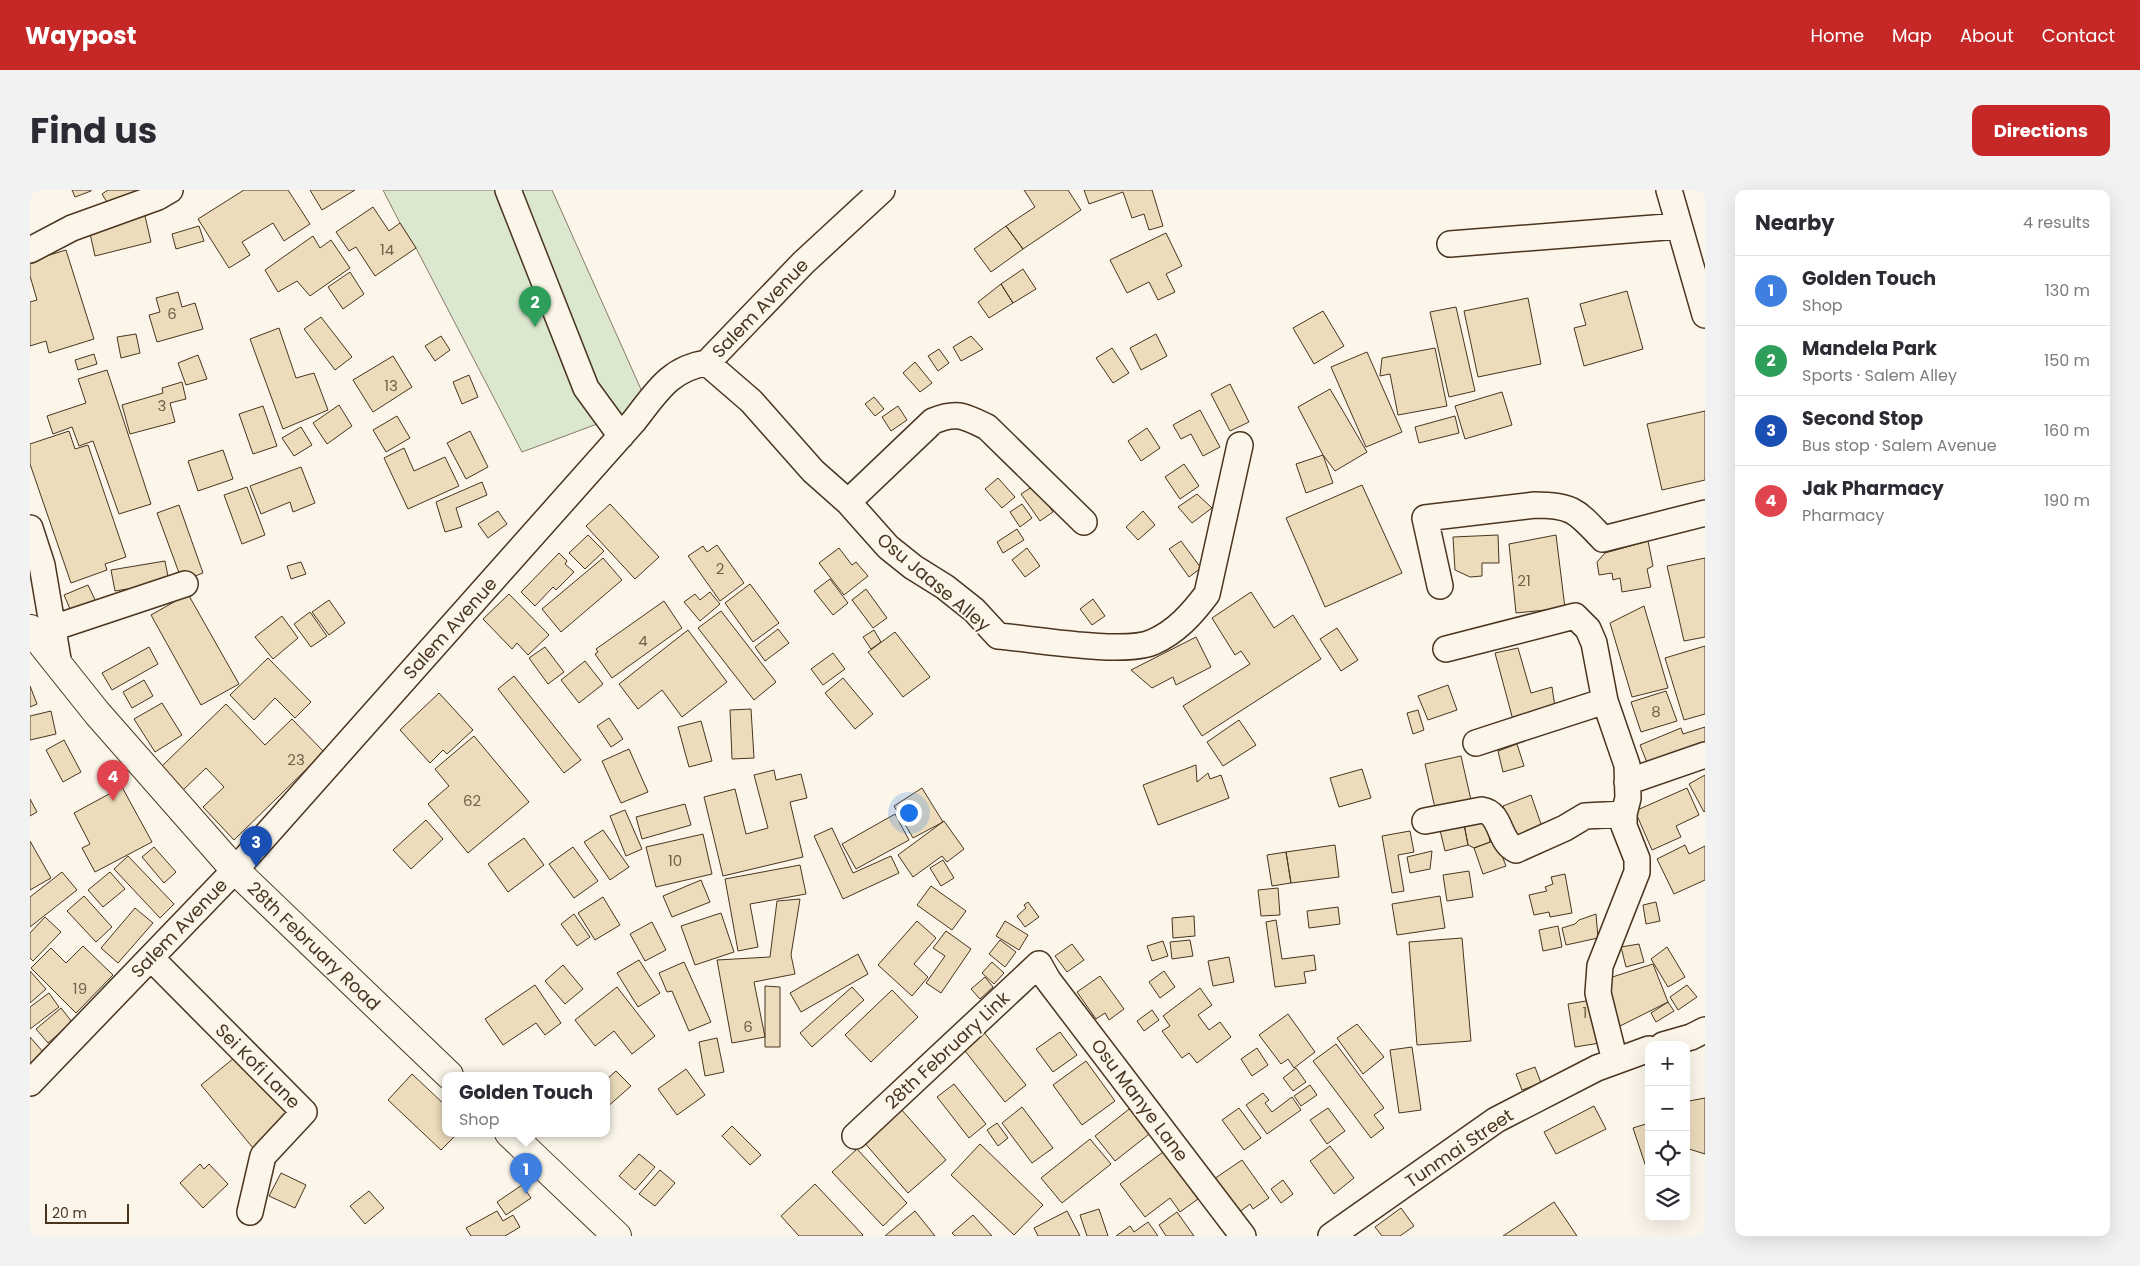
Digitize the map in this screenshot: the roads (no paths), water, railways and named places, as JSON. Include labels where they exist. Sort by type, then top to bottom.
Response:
[{"type":"main road","name":"28th February Road","points":[[42,628],[59,665],[97,713],[235,870],[446,1072]]},
{"type":"main road","points":[[513,1137],[617,1236]]},
{"type":"street","points":[[30,250],[72,228],[158,197],[170,190]]},
{"type":"street","points":[[508,190],[586,388],[621,436]]},
{"type":"street","name":"Salem Avenue","points":[[30,1083],[235,870],[621,436],[661,387],[674,375],[691,366],[707,363],[803,263],[882,190]]},
{"type":"street","points":[[1669,190],[1705,315]]},
{"type":"street","points":[[1450,244],[1680,226]]},
{"type":"street","name":"Osu Jaase Alley","points":[[707,363],[751,401],[813,472],[848,502],[888,547],[974,610],[998,636],[1124,648],[1152,643],[1172,632],[1194,611],[1207,594],[1240,445]]},
{"type":"street","points":[[848,502],[933,421],[950,414],[968,418],[987,427],[1084,522]]},
{"type":"street","points":[[1440,586],[1425,518],[1535,505],[1551,505],[1567,507],[1579,514],[1603,539],[1705,513]]},
{"type":"street","points":[[30,528],[42,565],[42,628],[185,584]]},
{"type":"street","points":[[1446,649],[1575,616],[1588,629],[1594,643],[1605,701],[1627,764],[1628,798],[1624,814],[1624,826],[1637,859],[1637,872],[1600,966],[1598,993],[1615,1061]]},
{"type":"street","points":[[1476,743],[1605,701]]},
{"type":"street","points":[[1627,782],[1705,755]]},
{"type":"street","points":[[1425,821],[1482,810],[1489,811],[1495,817],[1505,841],[1516,850],[1585,816],[1624,814]]},
{"type":"street","name":"Sei Kofi Lane","points":[[151,958],[304,1112],[262,1156],[250,1212]]},
{"type":"street","name":"28th February Link","points":[[855,1136],[1039,964]]},
{"type":"street","name":"Osu Manye Lane","points":[[1039,964],[1054,988],[1243,1236]]},
{"type":"street","points":[[1678,1041],[1700,1035]]},
{"type":"street","name":"Tunmai Street","points":[[1331,1236],[1496,1120],[1615,1061],[1645,1050]]},
{"type":"place","name":"Mandela Park","points":[[535,327]]},
{"type":"place","name":"Jak Pharmacy","points":[[113,801]]},
{"type":"place","name":"Second Stop","points":[[256,867]]},
{"type":"place","name":"Golden Touch","points":[[526,1194]]}]
